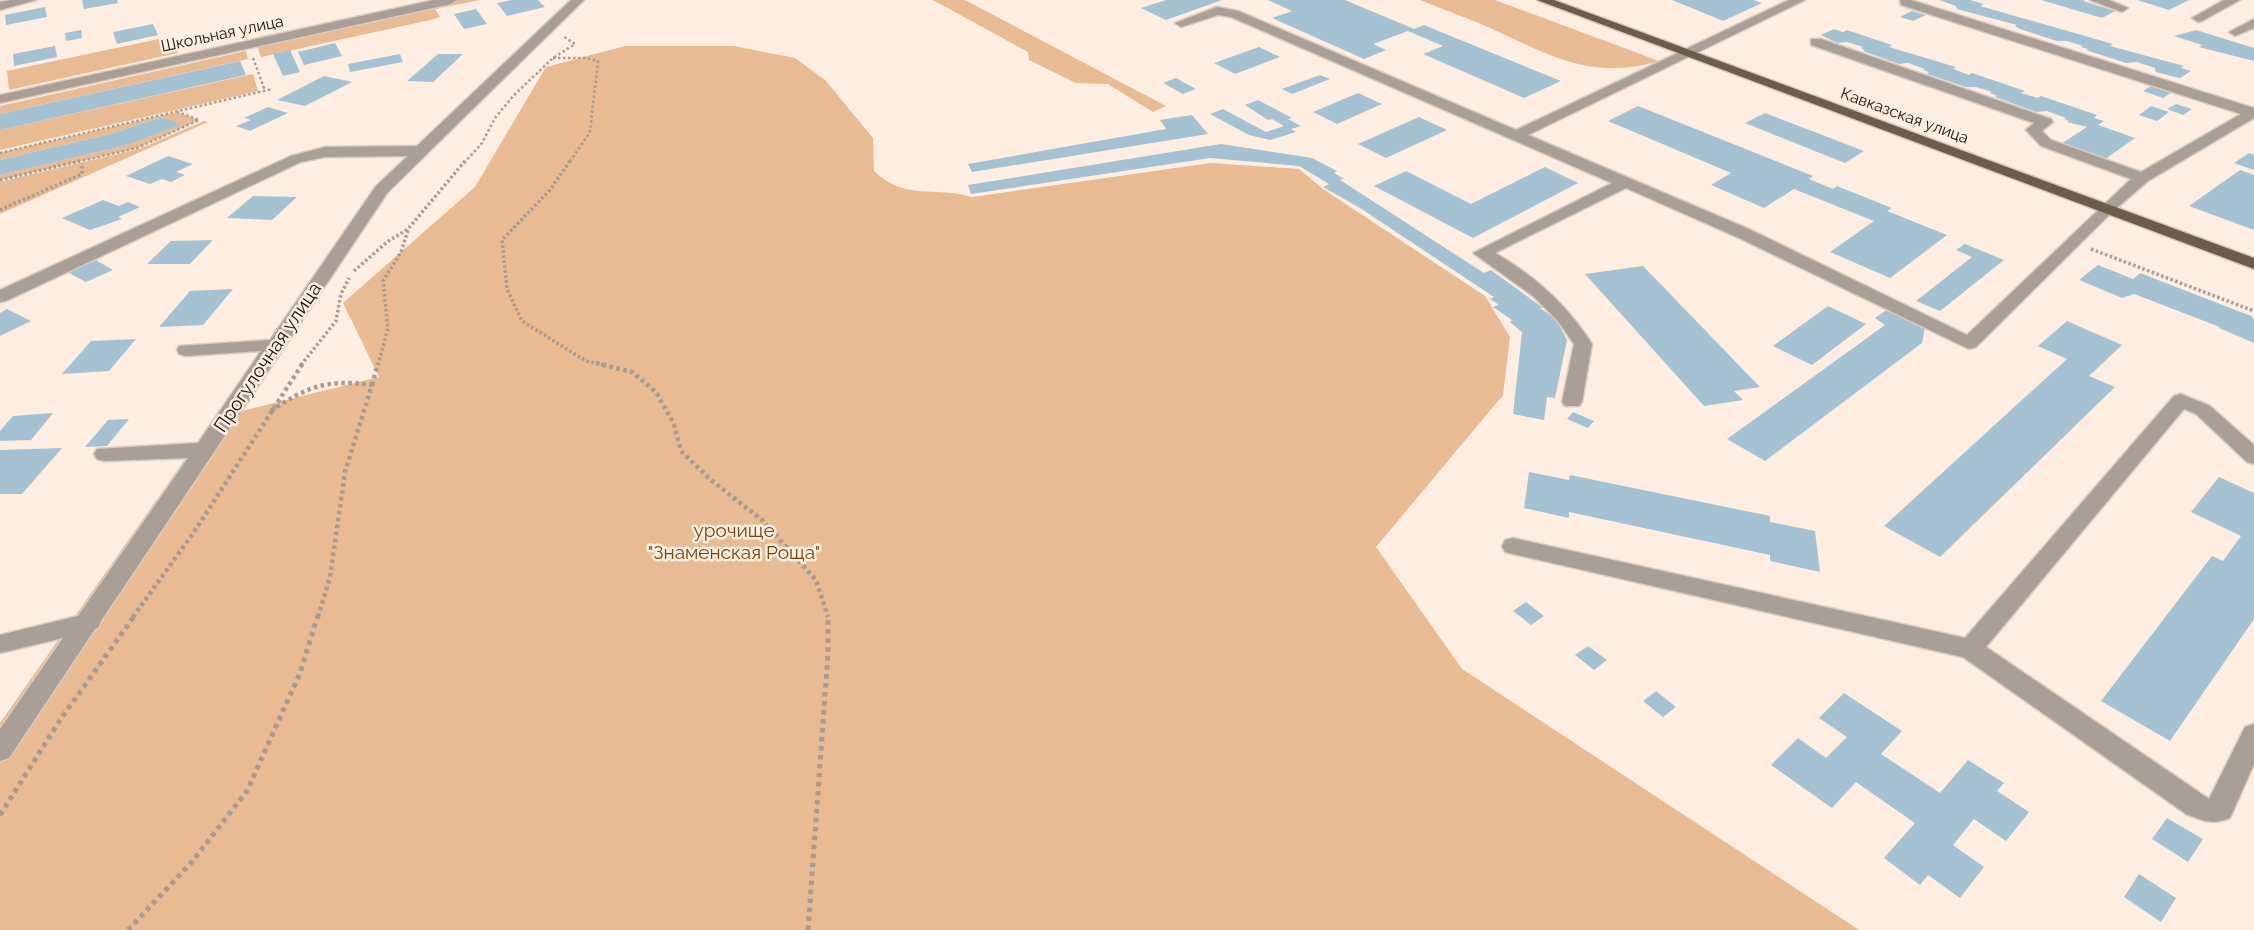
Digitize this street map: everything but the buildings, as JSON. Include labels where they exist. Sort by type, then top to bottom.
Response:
[{"type":"main road","name":"Кавказская улица","points":[[1543,0],[2254,264]]},
{"type":"street","points":[[0,6],[30,0]]},
{"type":"street","name":"Школьная улица","points":[[0,99],[451,0]]},
{"type":"street","name":"Прогулочная улица","points":[[0,750],[382,189],[578,0]]},
{"type":"street","points":[[2096,0],[2122,8]]},
{"type":"street","points":[[2198,18],[2234,0]]},
{"type":"street","points":[[1517,135],[1690,54],[1795,1]]},
{"type":"street","points":[[1905,2],[2251,116]]},
{"type":"street","points":[[1181,23],[1217,10],[1226,11],[1745,234],[1969,343],[2106,209],[2142,178],[2251,116]]},
{"type":"street","points":[[2235,32],[2254,23]]},
{"type":"street","points":[[1816,42],[2046,122],[2033,130],[2046,143],[2142,178]]},
{"type":"street","points":[[0,297],[296,159],[325,152],[420,151]]},
{"type":"street","points":[[1572,402],[1583,344],[1550,299],[1482,253],[1626,182]]},
{"type":"street","points":[[186,350],[276,345]]},
{"type":"street","points":[[1970,649],[2181,400],[2203,410],[2254,457]]},
{"type":"street","points":[[104,454],[205,450]]},
{"type":"street","points":[[1513,546],[1970,649],[2196,806],[2208,811],[2220,810],[2254,735]]},
{"type":"street","points":[[0,644],[89,622]]},
{"type":"path","points":[[0,815],[60,720],[194,532],[289,381],[336,321],[341,294],[352,272],[387,242],[408,229],[482,143],[495,118],[513,96],[553,58],[575,44],[549,26]]},
{"type":"path","points":[[250,47],[265,91]]},
{"type":"path","points":[[553,58],[586,58],[598,61],[590,132],[550,190],[502,240],[507,289],[522,321],[586,361],[632,372],[656,392],[674,424],[681,451],[711,480],[762,520],[816,580],[828,614],[828,654],[808,930]]},
{"type":"path","points":[[0,153],[272,89]]},
{"type":"path","points":[[0,180],[137,148],[199,120],[177,112]]},
{"type":"path","points":[[156,134],[169,133]]},
{"type":"path","points":[[92,154],[101,156]]},
{"type":"path","points":[[0,210],[82,174],[82,163]]},
{"type":"path","points":[[4,174],[13,177]]},
{"type":"path","points":[[128,930],[191,863],[247,791],[300,673],[330,577],[345,472],[388,328],[383,281],[401,252],[408,229]]},
{"type":"path","points":[[2074,242],[2254,311]]},
{"type":"path","points":[[268,413],[307,387],[339,380],[372,385]]},
{"type":"green space","points":[[451,0],[480,0],[435,9],[440,17],[430,20],[261,57],[256,43]]},
{"type":"green space","points":[[933,0],[965,0],[1166,106],[1153,112],[1108,84],[1076,83],[1029,60],[1028,52]]},
{"type":"green space","points":[[1420,0],[1495,0],[1659,61],[1612,68],[1571,62]]},
{"type":"green space","points":[[173,36],[178,53],[9,90],[7,71]]},
{"type":"green space","name":"урочище \"Знаменская Роща\"","points":[[625,46],[734,46],[795,58],[825,80],[873,138],[874,171],[897,186],[909,190],[972,197],[1211,163],[1299,169],[1323,189],[1485,296],[1510,337],[1503,395],[1376,547],[1462,669],[1859,930],[0,930],[0,723],[214,418],[379,377],[343,303],[475,187],[546,67]]},
{"type":"green space","points":[[246,51],[248,59],[0,114],[0,106]]},
{"type":"green space","points":[[253,74],[258,91],[0,150],[0,130]]},
{"type":"green space","points":[[177,112],[199,120],[137,148],[0,180],[0,175],[128,145],[181,124],[162,117],[110,134],[0,160],[0,153]]},
{"type":"green space","points":[[204,121],[208,122],[0,214],[0,182],[139,149]]}]
